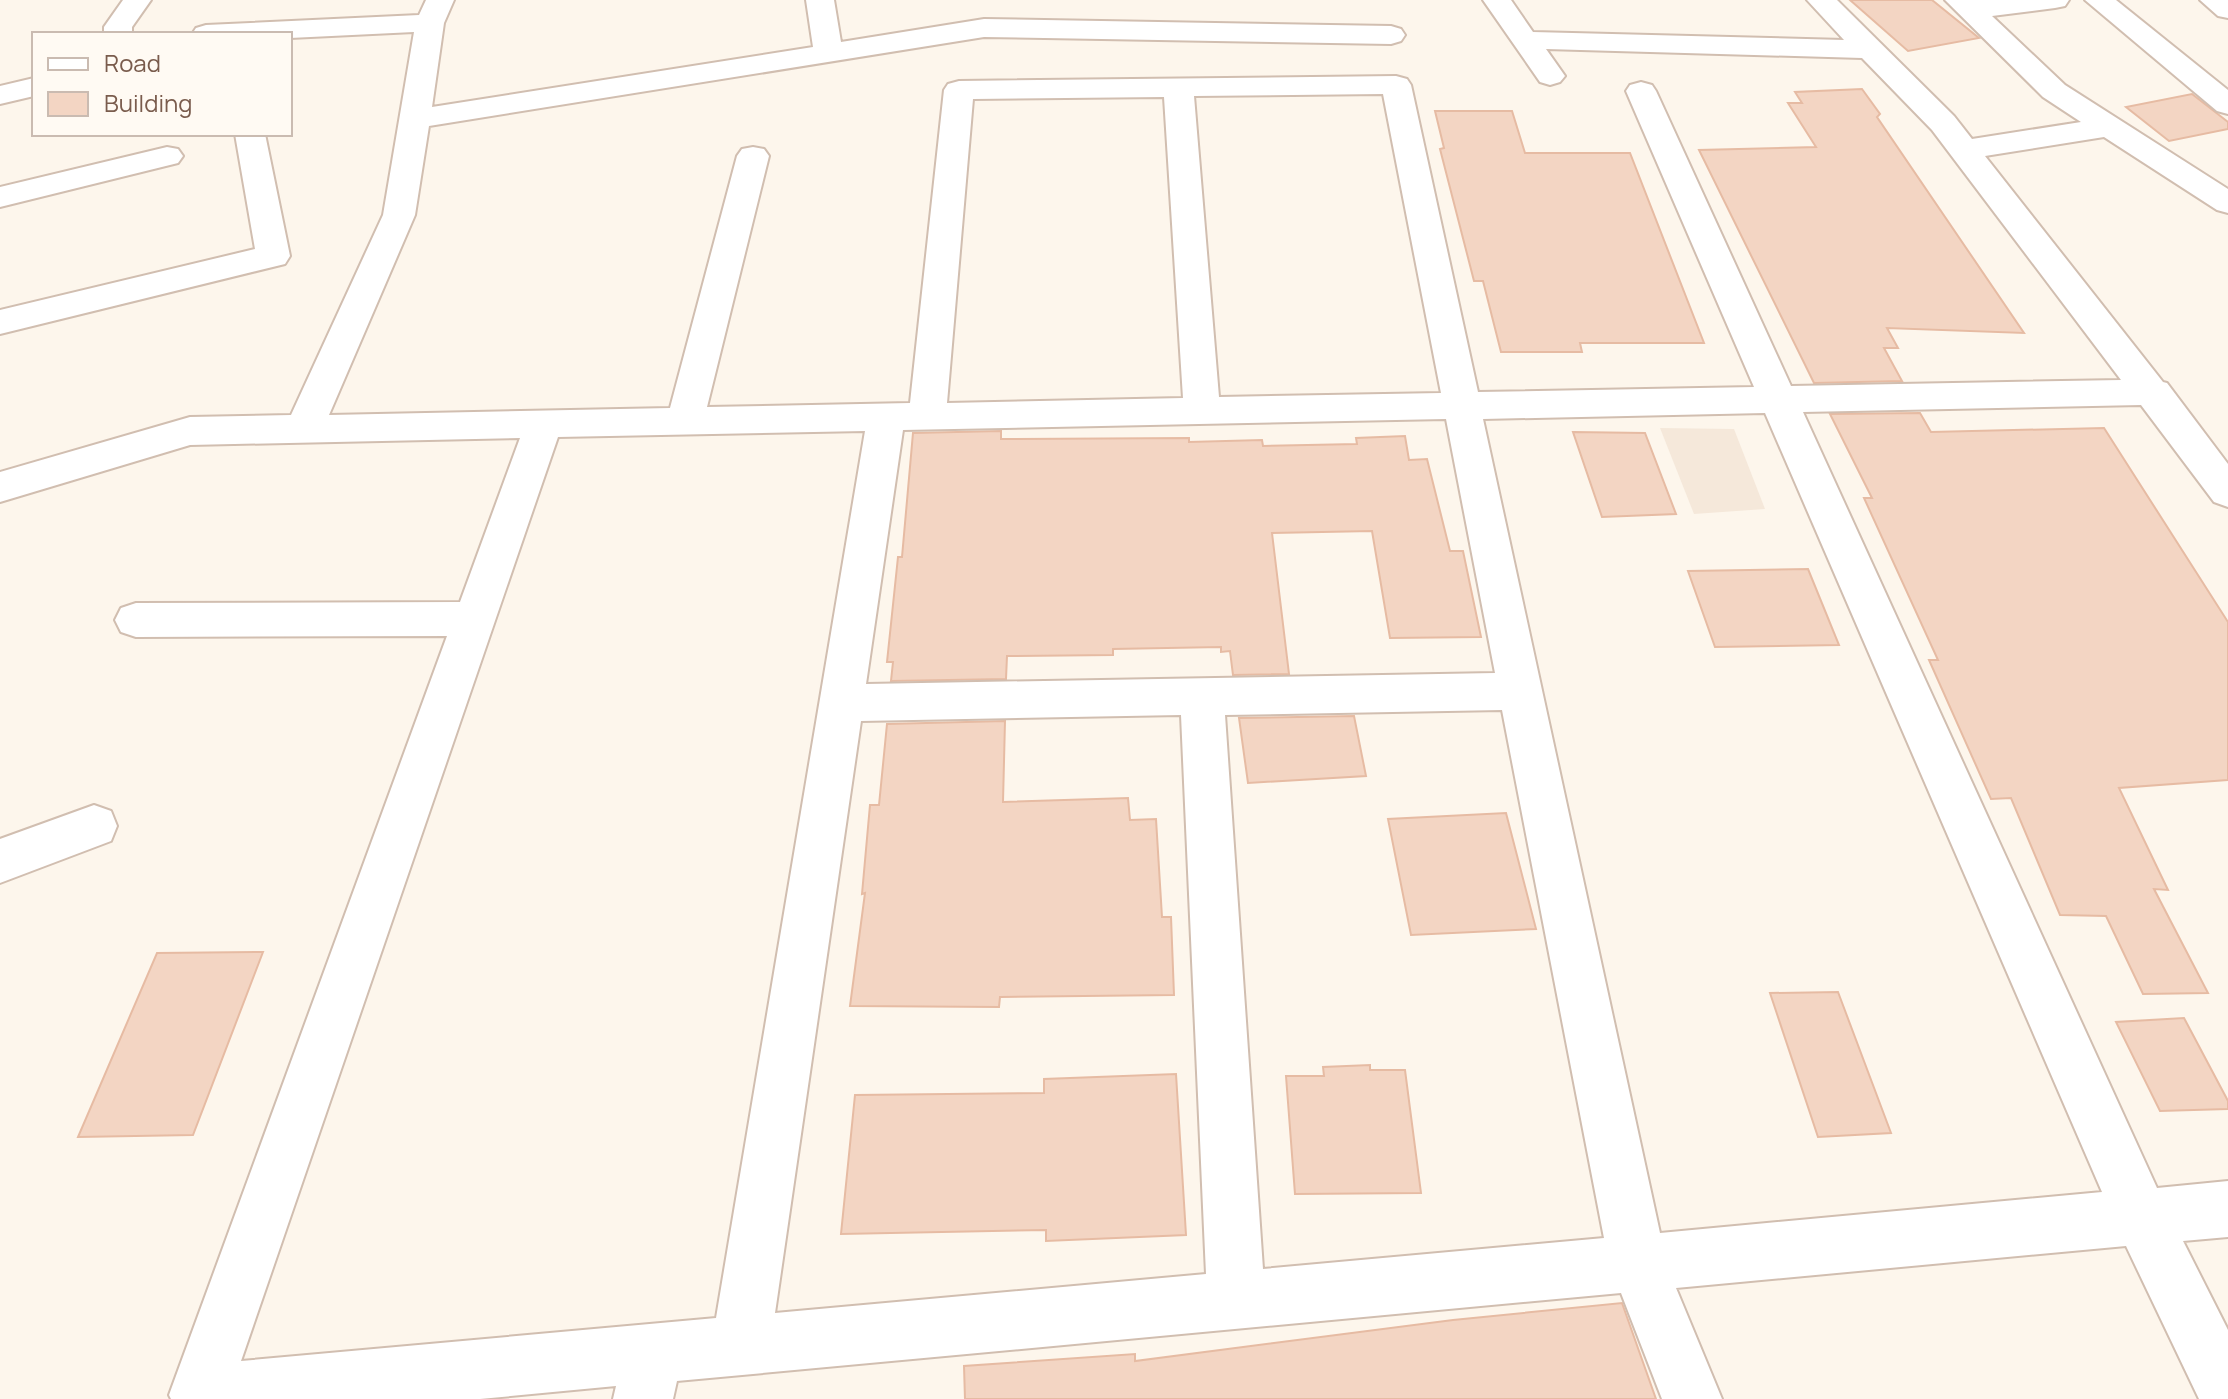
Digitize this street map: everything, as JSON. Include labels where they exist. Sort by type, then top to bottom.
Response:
[{"type":"street","points":[[118,32],[118,27],[137,0]]},
{"type":"street","points":[[820,0],[828,53]]},
{"type":"street","points":[[1497,0],[1550,76]]},
{"type":"street","points":[[1821,0],[1943,123],[2154,392],[2228,492]]},
{"type":"street","points":[[1966,5],[2055,0]]},
{"type":"street","points":[[2099,0],[2228,105]]},
{"type":"street","points":[[2214,0],[2228,10]]},
{"type":"street","points":[[1966,5],[2054,91],[2228,203]]},
{"type":"street","points":[[227,32],[435,12],[413,119],[399,215],[304,428]]},
{"type":"street","points":[[413,119],[828,53],[981,14],[1391,35],[1377,12]]},
{"type":"street","points":[[1524,40],[1868,49]]},
{"type":"street","points":[[741,1345],[841,703],[906,417],[959,90],[1396,85],[1638,1264],[1692,1399]]},
{"type":"street","points":[[0,95],[32,87]]},
{"type":"street","points":[[1178,88],[1202,411]]},
{"type":"street","points":[[1641,91],[2141,1216],[2228,1393]]},
{"type":"street","points":[[1964,150],[2108,127]]},
{"type":"street","points":[[0,322],[273,256],[250,136]]},
{"type":"street","points":[[0,197],[167,156]]},
{"type":"street","points":[[685,421],[753,156]]},
{"type":"street","points":[[0,487],[190,431],[2154,392]]},
{"type":"street","points":[[544,423],[199,1395],[648,1376],[741,1345],[2228,1209]]},
{"type":"street","points":[[136,620],[474,619]]},
{"type":"street","points":[[841,703],[1520,691]]},
{"type":"street","points":[[1202,697],[1236,1300]]},
{"type":"street","points":[[0,861],[94,826]]},
{"type":"shaded area","points":[[1660,428],[1734,429],[1765,509],[1694,514]]},
{"type":"building","points":[[1850,0],[1932,0],[1979,38],[1908,51]]},
{"type":"building","points":[[1862,89],[1880,114],[1877,117],[2024,333],[1887,328],[1898,348],[1884,348],[1902,381],[1814,383],[1699,150],[1816,147],[1788,103],[1802,103],[1795,92]]},
{"type":"building","points":[[2192,94],[2228,122],[2228,129],[2169,141],[2126,107]]},
{"type":"building","points":[[1435,111],[1512,111],[1525,153],[1630,153],[1704,343],[1580,343],[1582,352],[1501,352],[1483,281],[1474,281],[1440,149],[1444,148]]},
{"type":"building","points":[[1920,413],[1931,432],[2104,428],[2228,622],[2228,780],[2119,788],[2168,890],[2154,889],[2208,993],[2143,994],[2106,916],[2060,915],[2011,798],[1991,799],[1929,660],[1938,660],[1864,498],[1872,498],[1830,414]]},
{"type":"building","points":[[1001,431],[1001,439],[1189,438],[1189,442],[1262,440],[1263,446],[1357,444],[1356,438],[1405,436],[1409,460],[1427,459],[1450,551],[1463,551],[1481,637],[1390,638],[1372,531],[1272,533],[1289,674],[1233,675],[1230,651],[1221,652],[1221,647],[1113,649],[1113,655],[1007,656],[1006,679],[891,681],[893,662],[887,662],[898,557],[902,557],[913,433]]},
{"type":"building","points":[[1573,432],[1645,433],[1676,514],[1602,517]]},
{"type":"building","points":[[1808,569],[1839,645],[1715,647],[1688,571]]},
{"type":"building","points":[[1354,716],[1366,776],[1248,783],[1239,718]]},
{"type":"building","points":[[1005,721],[1003,802],[1128,798],[1130,820],[1156,819],[1162,917],[1171,917],[1174,995],[1000,997],[999,1007],[850,1006],[865,893],[862,894],[870,805],[879,805],[887,724]]},
{"type":"building","points":[[1506,813],[1536,929],[1411,935],[1388,819]]},
{"type":"building","points":[[263,952],[193,1135],[78,1137],[157,953]]},
{"type":"building","points":[[1838,992],[1891,1133],[1818,1137],[1770,993]]},
{"type":"building","points":[[2184,1018],[2228,1101],[2228,1109],[2160,1111],[2116,1022]]},
{"type":"building","points":[[1370,1065],[1370,1070],[1405,1070],[1421,1193],[1295,1194],[1286,1076],[1324,1076],[1323,1067]]},
{"type":"building","points":[[1176,1074],[1186,1235],[1046,1241],[1046,1230],[841,1234],[855,1095],[1044,1093],[1044,1079]]},
{"type":"building","points":[[1622,1303],[1656,1399],[965,1399],[964,1366],[1135,1354],[1135,1361],[1453,1320]]}]
